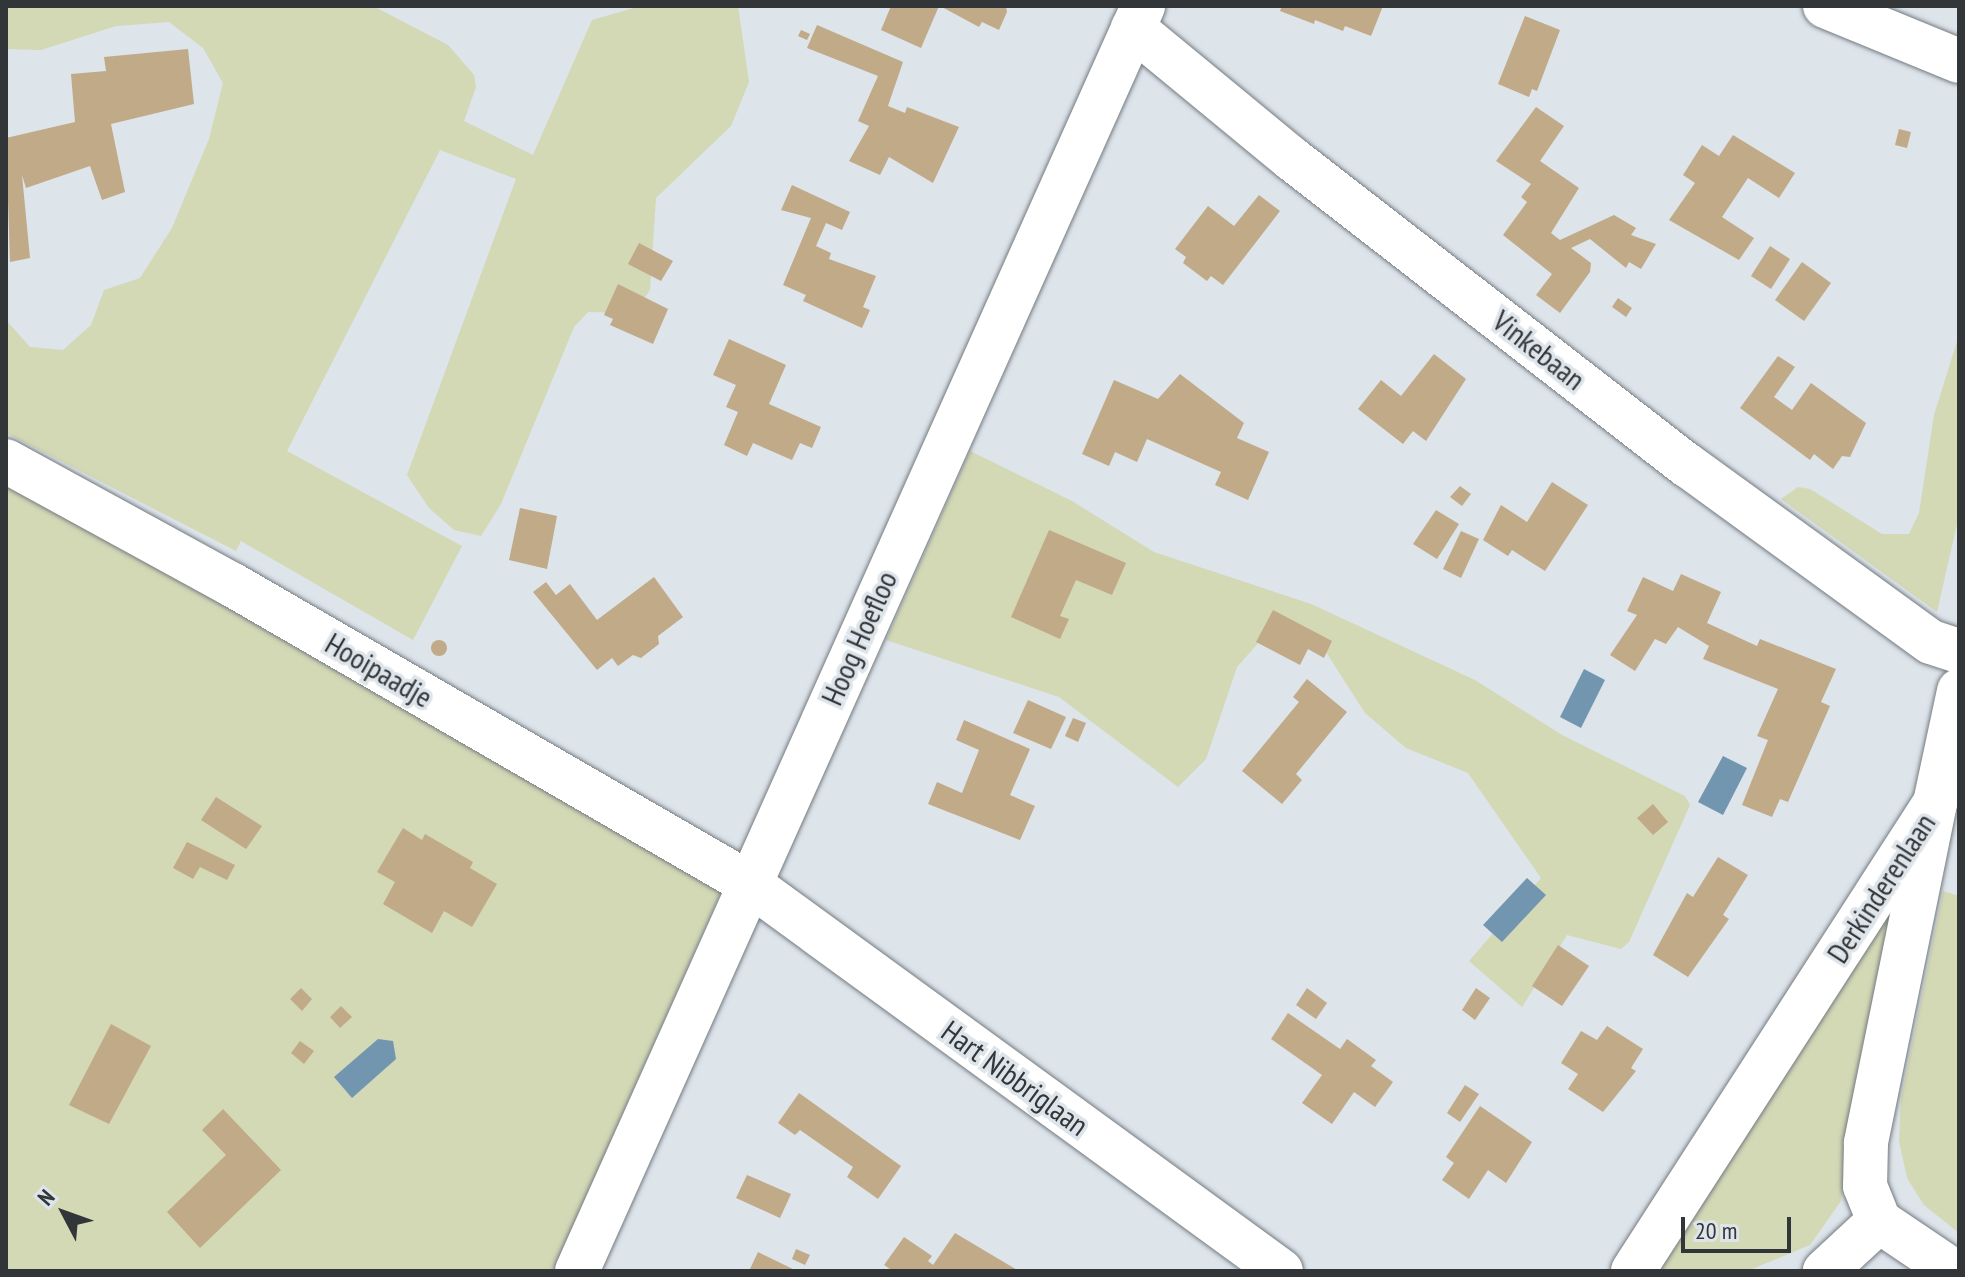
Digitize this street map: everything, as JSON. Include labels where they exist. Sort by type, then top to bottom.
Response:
[{"type":"street","points":[[1825,6],[1959,61]]},
{"type":"street","name":"Vinkebaan","points":[[1138,17],[1292,159],[1687,465],[1931,642],[1959,651]]},
{"type":"street","name":"Hoog Hoefloo","points":[[577,1271],[1138,17]]},
{"type":"street","name":"Hooipaadje","points":[[6,461],[231,584],[750,884]]},
{"type":"street","points":[[1935,803],[1959,691]]},
{"type":"street","name":"Derkinderenlaan","points":[[1879,1221],[1865,1186],[1866,1143],[1935,803]]},
{"type":"street","name":"Derkinderenlaan","points":[[1633,1271],[1935,803]]},
{"type":"street","name":"Hart Nibbriglaan","points":[[750,884],[1281,1271]]},
{"type":"street","points":[[1824,1271],[1879,1221],[1953,1271]]},
{"type":"green space","points":[[6,6],[373,6],[448,45],[474,75],[476,87],[464,121],[533,155],[592,20],[641,6],[738,6],[749,82],[731,126],[656,198],[650,290],[634,313],[588,312],[574,327],[501,504],[481,536],[454,530],[429,508],[407,475],[516,179],[440,150],[287,451],[462,546],[413,640],[241,541],[236,551],[6,433],[6,320],[30,347],[63,350],[91,325],[104,290],[140,278],[172,228],[209,139],[223,83],[203,48],[169,22],[116,26],[41,50],[6,49]]},
{"type":"green space","points":[[1959,335],[1959,515],[1937,612],[1781,499],[1798,487],[1810,489],[1882,534],[1909,534],[1919,513],[1934,415]]},
{"type":"green space","points":[[970,451],[1072,501],[1154,552],[1311,604],[1475,680],[1562,735],[1685,796],[1690,805],[1629,942],[1621,949],[1567,935],[1522,1007],[1469,961],[1541,878],[1468,773],[1406,748],[1365,713],[1324,649],[1260,641],[1237,667],[1206,759],[1178,787],[1059,697],[886,640]]},
{"type":"green space","points":[[6,486],[121,543],[722,890],[553,1271],[6,1271]]},
{"type":"green space","points":[[1904,854],[1868,1028],[1841,1201],[1810,1245],[1747,1271],[1642,1271]]},
{"type":"green space","points":[[1943,891],[1959,896],[1959,1233],[1924,1205],[1907,1178],[1899,1141],[1901,1098]]},
{"type":"water","points":[[1584,669],[1605,680],[1581,728],[1560,717]]},
{"type":"water","points":[[1723,756],[1747,768],[1723,815],[1698,802]]},
{"type":"water","points":[[1527,878],[1546,895],[1502,942],[1483,925]]},
{"type":"water","points":[[378,1039],[393,1041],[396,1059],[352,1098],[334,1077]]},
{"type":"building","points":[[891,6],[939,6],[921,48],[881,30]]},
{"type":"building","points":[[940,6],[1006,6],[1007,12],[999,30],[982,22],[979,27]]},
{"type":"building","points":[[1282,6],[1383,6],[1371,36],[1345,26],[1343,31],[1315,20],[1314,24],[1280,11]]},
{"type":"building","points":[[1525,16],[1560,30],[1537,91],[1532,89],[1529,97],[1498,84]]},
{"type":"building","points":[[817,25],[903,62],[888,106],[905,113],[907,107],[959,127],[933,183],[889,157],[880,175],[849,161],[869,126],[858,121],[878,76],[807,48]]},
{"type":"building","points":[[801,30],[810,34],[807,40],[798,36]]},
{"type":"building","points":[[188,49],[194,104],[111,124],[125,192],[102,200],[90,166],[26,188],[22,175],[30,258],[10,262],[6,138],[75,122],[71,74],[106,71],[104,57]]},
{"type":"building","points":[[1536,107],[1564,126],[1540,161],[1579,188],[1551,233],[1560,240],[1614,215],[1636,228],[1631,235],[1656,244],[1641,269],[1629,262],[1626,268],[1590,239],[1571,248],[1591,263],[1590,272],[1560,313],[1536,295],[1552,274],[1503,235],[1527,202],[1521,197],[1531,184],[1496,161]]},
{"type":"building","points":[[1899,129],[1911,132],[1907,148],[1895,145]]},
{"type":"building","points":[[1733,135],[1795,173],[1779,198],[1748,178],[1722,217],[1754,238],[1739,260],[1669,220],[1695,183],[1683,175],[1702,145],[1719,156]]},
{"type":"building","points":[[792,185],[850,212],[842,230],[826,223],[816,246],[831,253],[829,259],[876,276],[863,307],[870,310],[862,328],[803,301],[806,295],[783,285],[811,218],[781,210]]},
{"type":"building","points":[[1259,195],[1280,211],[1223,285],[1211,276],[1207,281],[1183,263],[1186,257],[1175,249],[1208,206],[1234,226]]},
{"type":"building","points":[[639,243],[673,261],[661,281],[628,264]]},
{"type":"building","points":[[1770,246],[1790,259],[1771,289],[1751,276]]},
{"type":"building","points":[[1802,262],[1831,283],[1804,321],[1775,300]]},
{"type":"building","points":[[618,284],[668,309],[653,344],[610,325],[613,319],[604,315]]},
{"type":"building","points":[[1618,298],[1632,308],[1626,317],[1612,307]]},
{"type":"building","points":[[729,339],[786,365],[769,404],[821,427],[812,448],[800,443],[792,460],[753,443],[747,456],[724,445],[738,412],[726,407],[736,385],[713,375]]},
{"type":"building","points":[[1434,354],[1466,379],[1426,441],[1413,431],[1403,444],[1358,409],[1381,380],[1401,396]]},
{"type":"building","points":[[1778,356],[1795,367],[1774,397],[1792,410],[1811,383],[1866,423],[1850,457],[1842,456],[1833,469],[1814,454],[1810,460],[1740,408]]},
{"type":"building","points":[[1180,374],[1244,423],[1237,438],[1269,452],[1248,500],[1215,485],[1221,472],[1147,439],[1137,462],[1115,452],[1109,466],[1082,454],[1114,380],[1158,399]]},
{"type":"building","points":[[1552,482],[1588,505],[1545,571],[1512,550],[1508,556],[1483,540],[1501,505],[1527,522]]},
{"type":"building","points":[[1460,486],[1471,494],[1462,506],[1450,497]]},
{"type":"building","points":[[520,508],[557,516],[547,569],[509,560]]},
{"type":"building","points":[[1436,510],[1459,524],[1437,559],[1413,544]]},
{"type":"building","points":[[1049,530],[1126,563],[1112,595],[1076,580],[1060,616],[1069,619],[1060,639],[1011,617]]},
{"type":"building","points":[[1461,531],[1479,539],[1461,578],[1443,569]]},
{"type":"building","points":[[1681,574],[1721,592],[1707,623],[1757,646],[1760,639],[1836,669],[1821,702],[1830,706],[1788,802],[1780,799],[1772,817],[1742,805],[1768,740],[1757,736],[1778,689],[1703,659],[1709,646],[1678,627],[1666,644],[1655,639],[1635,671],[1610,655],[1637,615],[1627,611],[1643,577],[1673,591]]},
{"type":"building","points":[[654,577],[683,617],[658,636],[659,644],[641,658],[633,655],[618,666],[612,658],[597,670],[533,592],[546,582],[556,595],[570,584],[597,620]]},
{"type":"building","points":[[1273,610],[1332,641],[1324,658],[1308,649],[1300,665],[1256,642]]},
{"type":"building","points":[[436,640],[442,640],[447,648],[445,654],[436,656],[431,651],[431,645]]},
{"type":"building","points":[[1307,679],[1347,712],[1296,774],[1302,780],[1282,804],[1242,771],[1299,702],[1293,697]]},
{"type":"building","points":[[1028,700],[1066,717],[1051,749],[1013,733]]},
{"type":"building","points":[[1073,718],[1086,723],[1078,742],[1065,736]]},
{"type":"building","points":[[964,720],[1030,749],[1010,795],[1035,806],[1020,840],[928,804],[937,782],[962,793],[979,750],[956,740]]},
{"type":"building","points":[[216,797],[262,826],[246,849],[201,820]]},
{"type":"building","points":[[1653,804],[1668,822],[1653,835],[1637,818]]},
{"type":"building","points":[[403,828],[422,840],[425,834],[473,862],[470,868],[497,884],[472,927],[444,911],[432,933],[383,904],[395,882],[377,872]]},
{"type":"building","points":[[187,842],[235,865],[227,880],[200,867],[193,879],[173,868]]},
{"type":"building","points":[[1718,857],[1748,875],[1723,915],[1729,919],[1688,977],[1653,955],[1687,893],[1693,897]]},
{"type":"building","points":[[1558,945],[1589,966],[1562,1006],[1532,986]]},
{"type":"building","points":[[301,988],[312,999],[302,1011],[290,999]]},
{"type":"building","points":[[1307,988],[1327,1003],[1316,1019],[1296,1005]]},
{"type":"building","points":[[1476,988],[1490,998],[1475,1020],[1462,1010]]},
{"type":"building","points":[[341,1006],[352,1017],[340,1028],[330,1017]]},
{"type":"building","points":[[1288,1013],[1340,1049],[1347,1039],[1376,1060],[1371,1066],[1393,1082],[1375,1107],[1354,1092],[1332,1124],[1302,1103],[1322,1075],[1271,1039]]},
{"type":"building","points":[[111,1024],[151,1046],[109,1124],[69,1105]]},
{"type":"building","points":[[1607,1026],[1643,1049],[1631,1068],[1636,1071],[1603,1112],[1568,1089],[1578,1074],[1561,1063],[1581,1031],[1597,1040]]},
{"type":"building","points":[[300,1041],[314,1051],[304,1064],[291,1053]]},
{"type":"building","points":[[1465,1085],[1479,1094],[1460,1122],[1447,1113]]},
{"type":"building","points":[[799,1093],[901,1166],[878,1199],[847,1177],[853,1167],[800,1130],[795,1135],[778,1123]]},
{"type":"building","points":[[1480,1106],[1532,1142],[1506,1183],[1488,1170],[1469,1199],[1442,1180],[1454,1163],[1446,1157]]},
{"type":"building","points":[[223,1109],[281,1170],[200,1248],[167,1212],[226,1155],[202,1130]]},
{"type":"building","points":[[747,1175],[791,1194],[780,1218],[736,1198]]},
{"type":"building","points":[[955,1233],[1019,1271],[893,1271],[884,1265],[904,1237],[932,1256],[928,1261],[933,1265]]},
{"type":"building","points":[[796,1249],[810,1255],[805,1265],[792,1259]]},
{"type":"building","points":[[758,1252],[797,1271],[749,1271]]}]
